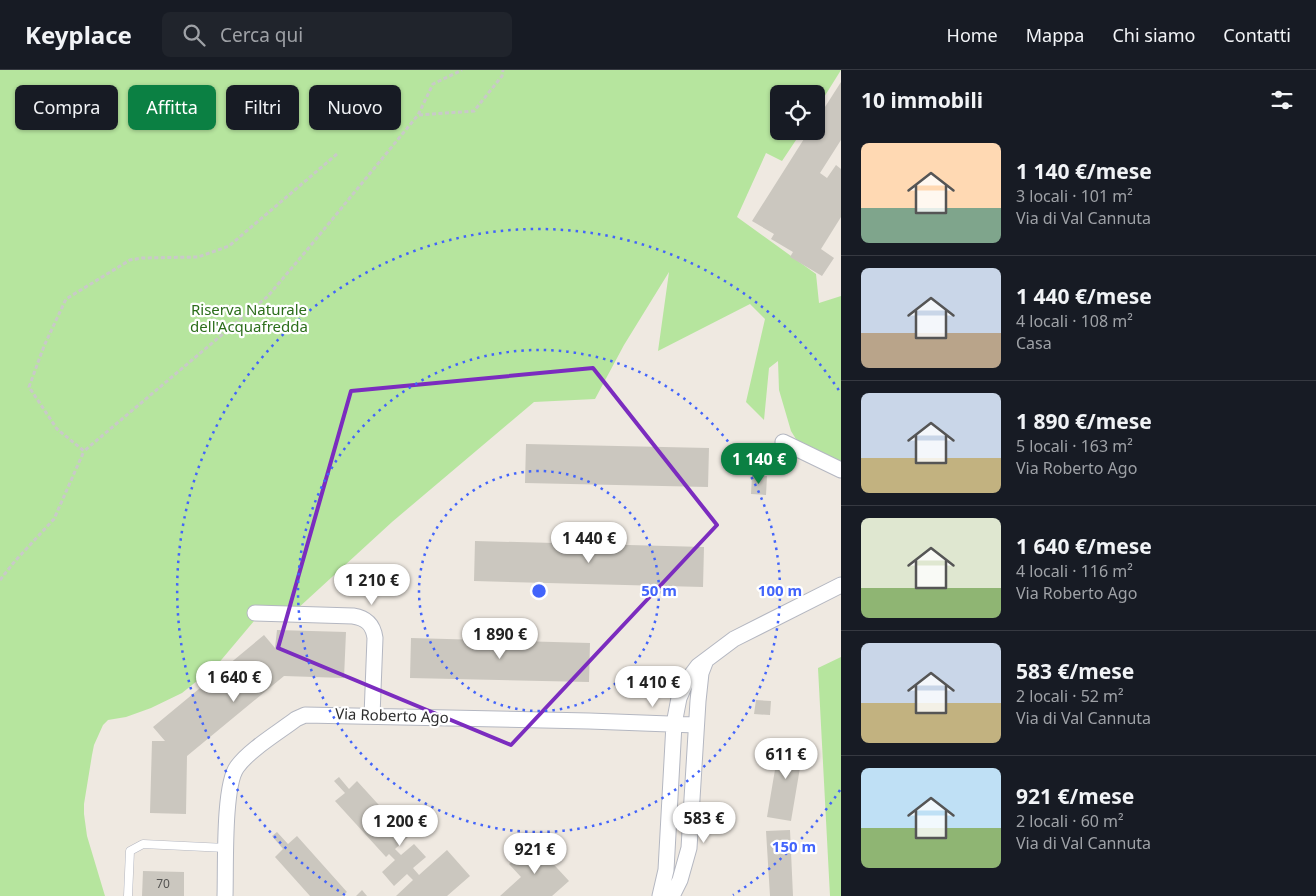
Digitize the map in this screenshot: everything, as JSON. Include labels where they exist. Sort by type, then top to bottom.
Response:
[{"type":"street","points":[[783,442],[841,470]]},
{"type":"street","points":[[660,896],[666,870],[674,724],[679,698],[686,682],[698,666],[734,639],[841,585]]},
{"type":"street","points":[[255,613],[353,616],[370,622],[375,638],[372,716]]},
{"type":"street","points":[[672,896],[682,873],[688,848],[701,673],[707,659]]},
{"type":"street","name":"Via Roberto Ago","points":[[225,896],[229,787],[233,773],[242,761],[305,714],[696,725]]},
{"type":"lane","points":[[128,896],[130,851],[143,844],[226,848]]},
{"type":"path","points":[[0,580],[54,519],[84,451],[268,296],[418,116],[433,84],[462,70]]},
{"type":"path","points":[[418,116],[474,111],[502,76],[503,70]]},
{"type":"path","points":[[84,451],[57,429],[30,387],[44,346],[66,299],[130,260],[198,257],[228,246],[337,154]]},
{"type":"highlighted area","points":[[593,368],[717,525],[511,745],[278,648],[351,391]]},
{"type":"green space","name":"Riserva Naturale dell'Acquafredda","points":[[0,70],[841,70],[825,96],[825,85],[770,85],[770,140],[796,140],[782,161],[766,153],[737,217],[816,274],[819,303],[841,296],[841,465],[799,444],[791,431],[779,390],[778,361],[769,368],[764,420],[746,402],[765,319],[750,304],[658,351],[669,272],[624,345],[595,399],[534,402],[392,522],[296,610],[267,614],[254,621],[217,665],[182,693],[151,708],[126,717],[108,720],[103,725],[94,745],[84,814],[87,836],[105,896],[0,896]]},
{"type":"green space","points":[[841,657],[841,896],[830,896],[818,668]]},
{"type":"building","points":[[841,82],[841,140],[820,173],[827,178],[836,165],[841,169],[841,217],[821,249],[834,258],[822,276],[790,257],[793,252],[771,239],[774,234],[752,221],[803,140],[825,140],[825,107]]},
{"type":"building","points":[[526,444],[709,448],[708,487],[525,483]]},
{"type":"building","points":[[752,475],[767,476],[766,495],[751,494]]},
{"type":"building","points":[[475,541],[704,547],[703,587],[474,581]]},
{"type":"building","points":[[277,630],[346,632],[344,678],[284,676],[187,756],[186,814],[150,813],[152,741],[165,741],[153,727],[264,635],[275,648]]},
{"type":"building","points":[[411,638],[590,643],[589,682],[410,678]]},
{"type":"building","points":[[756,700],[771,701],[770,715],[754,714]]},
{"type":"building","points":[[780,740],[804,744],[791,821],[767,817]]},
{"type":"building","points":[[339,777],[349,789],[357,781],[408,837],[395,849],[401,855],[414,844],[426,857],[413,868],[419,875],[447,850],[470,876],[447,896],[396,896],[413,880],[407,874],[394,886],[382,872],[395,860],[389,854],[386,857],[335,801],[345,793],[334,781]]},
{"type":"building","points":[[790,830],[793,896],[770,896],[766,831]]},
{"type":"building","points":[[277,832],[288,844],[297,836],[347,892],[344,896],[310,896],[275,857],[283,849],[272,836]]},
{"type":"building","points":[[534,843],[569,881],[552,896],[500,896],[521,877],[509,864]]},
{"type":"building","points":[[143,871],[184,872],[184,896],[142,896]]},
{"type":"building","points":[[362,890],[367,896],[356,896]]}]
